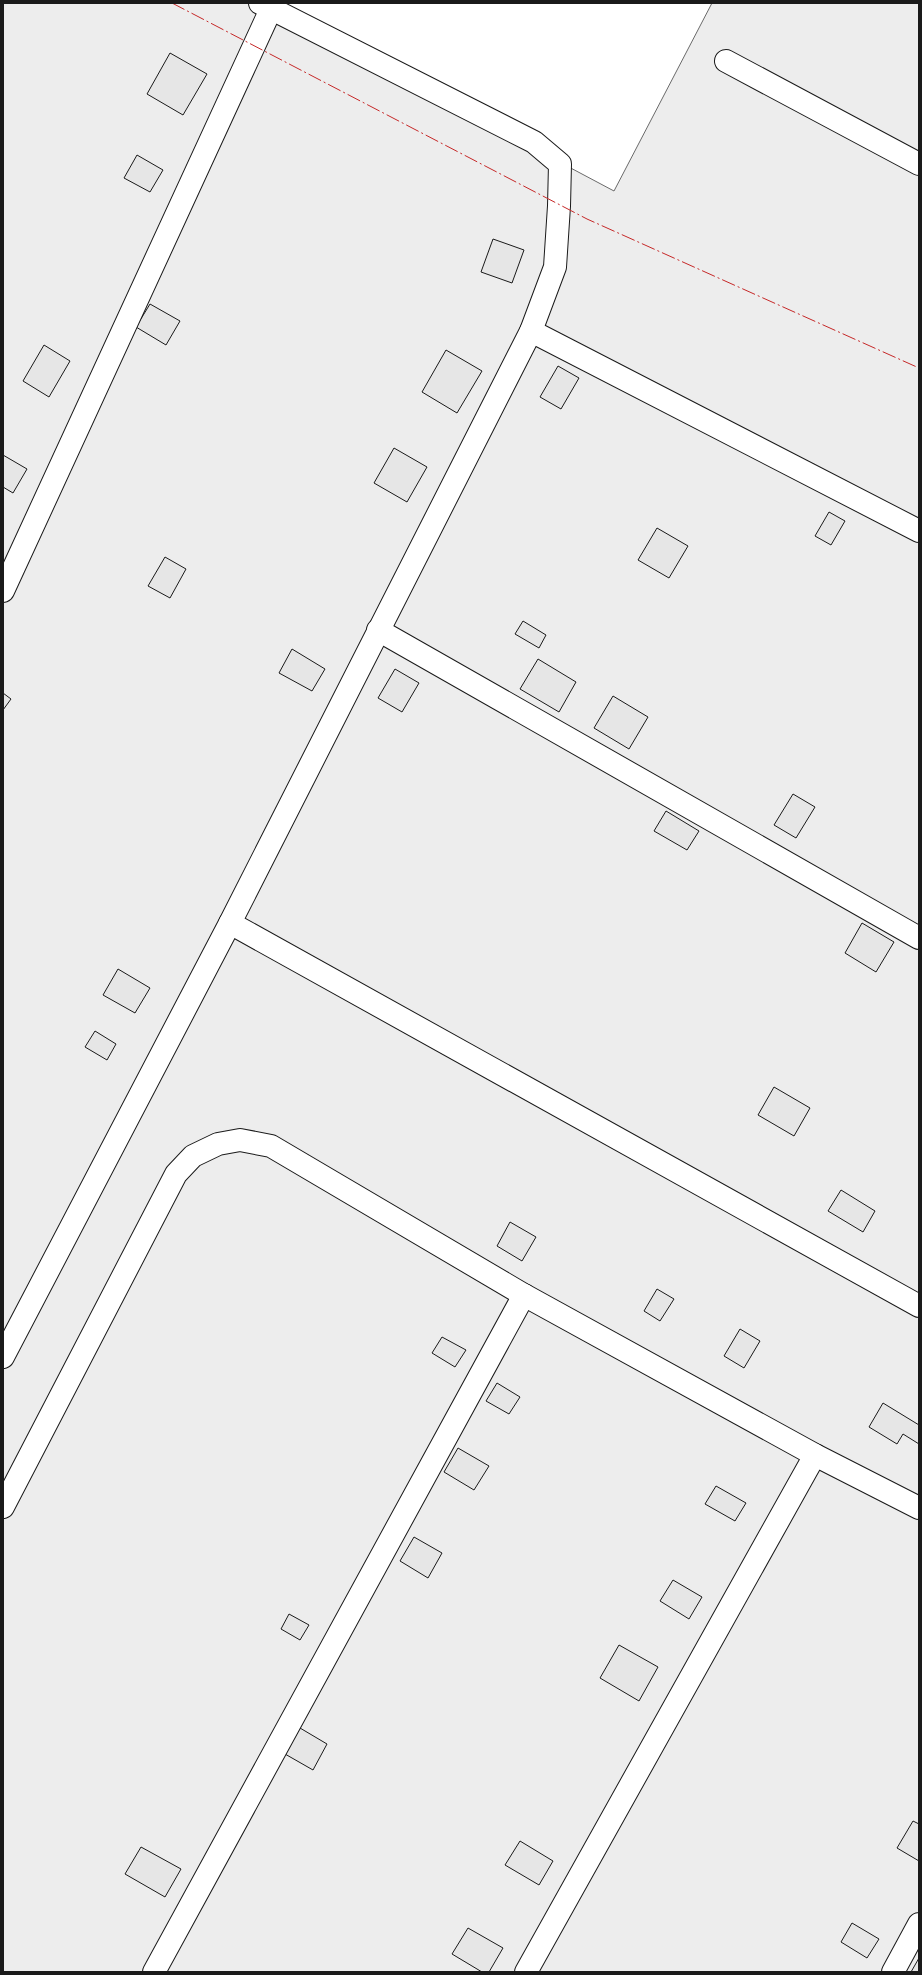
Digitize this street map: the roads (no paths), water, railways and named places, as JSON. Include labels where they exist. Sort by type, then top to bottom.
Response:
[{"type":"street","points":[[3,591],[265,6],[534,142],[560,164],[555,267],[531,331],[230,923],[3,1357]]},
{"type":"street","points":[[726,61],[919,164]]},
{"type":"street","points":[[531,331],[919,531]]},
{"type":"street","points":[[378,630],[919,938]]},
{"type":"street","points":[[230,923],[919,1306]]},
{"type":"street","points":[[3,1507],[176,1174],[193,1156],[218,1144],[240,1140],[271,1146],[524,1295],[815,1455],[916,1500]]},
{"type":"street","points":[[154,1972],[524,1295]]},
{"type":"street","points":[[526,1972],[815,1455]]},
{"type":"street","points":[[893,1972],[919,1924]]}]
